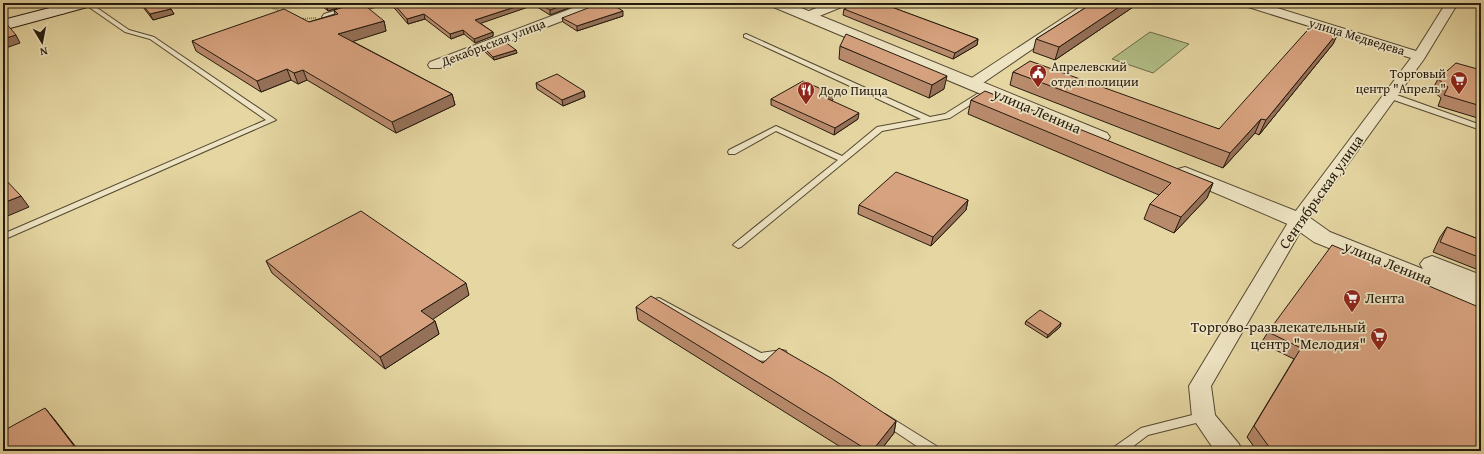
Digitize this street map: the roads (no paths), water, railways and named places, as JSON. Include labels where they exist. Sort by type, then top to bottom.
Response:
[{"type":"street","points":[[3,25],[58,6],[86,3]]},
{"type":"street","points":[[328,16],[374,3]]},
{"type":"street","name":"Декабрьская улица","points":[[435,65],[597,3]]},
{"type":"street","name":"улица Ленина","points":[[776,3],[1112,142]]},
{"type":"street","points":[[808,16],[840,3]]},
{"type":"street","points":[[980,88],[1094,3]]},
{"type":"street","name":"улица Медведева","points":[[1249,3],[1419,56]]},
{"type":"street","name":"Сентябрьская улица","points":[[1230,451],[1217,436],[1204,416],[1200,386],[1298,220],[1391,96],[1419,56],[1452,3]]},
{"type":"street","name":"улица Ленина","points":[[1171,167],[1298,220],[1322,237],[1481,301]]},
{"type":"street","name":"улица Ленина","points":[[1298,220],[1329,224],[1481,284]]},
{"type":"lane","points":[[3,237],[272,120],[152,38],[127,31],[86,3]]},
{"type":"lane","points":[[746,36],[928,119]]},
{"type":"lane","points":[[738,245],[880,129],[947,116],[980,88]]},
{"type":"lane","points":[[1391,96],[1481,128]]},
{"type":"lane","points":[[732,152],[776,128],[843,159]]},
{"type":"lane","points":[[651,297],[760,357],[785,354],[792,358]]},
{"type":"lane","points":[[878,414],[934,451]]},
{"type":"lane","points":[[1118,451],[1145,431],[1204,416]]},
{"type":"place","name":"Апрелевский отдел полиции","points":[[1038,88]]},
{"type":"place","name":"Торговый центр \"Апрель\"","points":[[1459,95]]},
{"type":"place","name":"Додо Пицца","points":[[806,105]]},
{"type":"place","name":"Лента","points":[[1352,313]]},
{"type":"place","name":"Торгово-развлекательный центр \"Мелодия\"","points":[[1379,351]]}]
